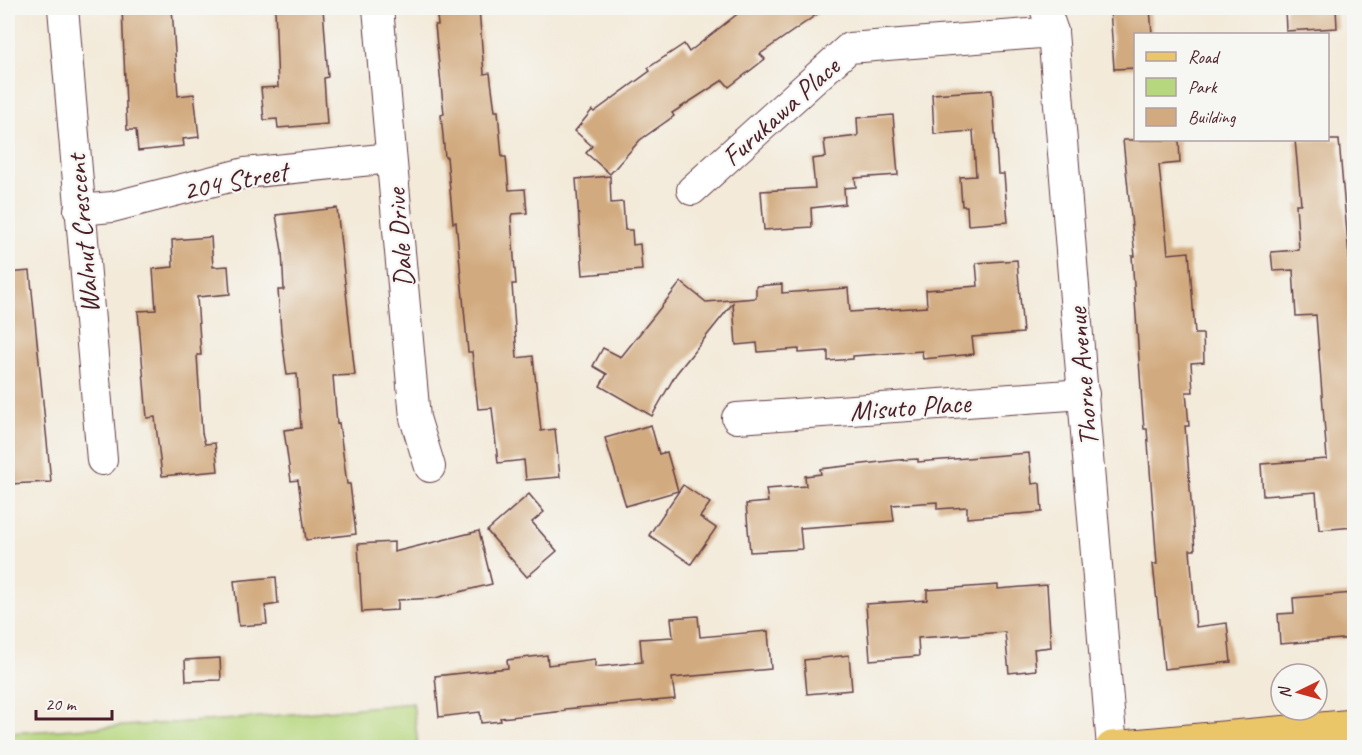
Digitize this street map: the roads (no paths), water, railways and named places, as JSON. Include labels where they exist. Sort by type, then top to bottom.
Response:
[{"type":"main road","points":[[1112,747],[1354,726]]},
{"type":"street","name":"Walnut Crescent","points":[[63,8],[102,460]]},
{"type":"street","name":"Dale Drive","points":[[378,8],[415,418],[430,467]]},
{"type":"street","name":"Furukawa Place","points":[[692,190],[849,48],[1049,20]]},
{"type":"street","name":"Thorne Avenue","points":[[1049,20],[1084,394],[1112,747]]},
{"type":"street","name":"204 Street","points":[[79,210],[112,207],[245,173],[391,158]]},
{"type":"street","name":"Misuto Place","points":[[737,418],[1084,394]]}]
